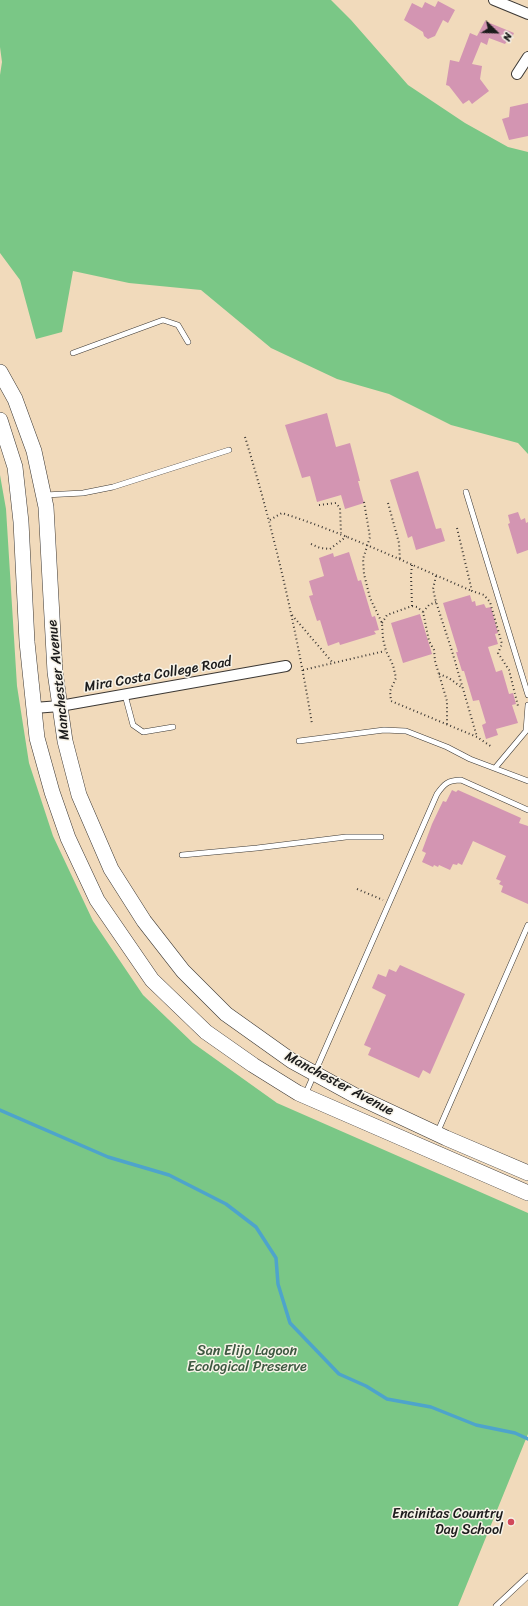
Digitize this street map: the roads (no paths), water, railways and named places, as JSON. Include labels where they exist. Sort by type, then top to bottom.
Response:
[{"type":"main road","name":"Manchester Avenue","points":[[0,372],[15,399],[34,451],[44,496],[47,516],[55,672],[65,741],[79,795],[111,869],[144,921],[184,971],[226,1014],[292,1061],[354,1095],[437,1134],[528,1173]]},
{"type":"main road","name":"Manchester Avenue","points":[[0,420],[15,467],[20,522],[27,642],[37,738],[52,792],[68,838],[97,900],[152,980],[206,1032],[253,1065],[305,1096],[528,1193]]},
{"type":"street","points":[[494,0],[528,14]]},
{"type":"street","points":[[517,74],[528,57]]},
{"type":"street","name":"Mira Costa College Road","points":[[34,708],[60,706],[286,666]]},
{"type":"lane","points":[[74,353],[163,320],[178,325],[188,342]]},
{"type":"lane","points":[[44,496],[82,494],[113,487],[152,476],[229,450]]},
{"type":"lane","points":[[466,492],[528,695]]},
{"type":"lane","points":[[125,695],[132,725],[143,732],[173,727]]},
{"type":"lane","points":[[495,768],[526,731],[528,705]]},
{"type":"lane","points":[[299,741],[384,730],[406,731],[446,747],[470,759],[528,781]]},
{"type":"lane","points":[[305,1096],[437,794],[444,784],[452,780],[461,780],[528,810]]},
{"type":"lane","points":[[182,855],[256,848],[346,836],[381,837]]},
{"type":"lane","points":[[437,1134],[528,925]]},
{"type":"lane","points":[[496,1606],[528,1576]]},
{"type":"waterway","points":[[0,1110],[108,1157],[169,1175],[226,1204],[256,1227],[276,1258],[278,1284],[290,1323],[339,1374],[366,1386],[387,1399],[431,1407],[476,1425],[515,1433],[528,1439]]},
{"type":"place","name":"Encinitas Country Day School","points":[[511,1522]]},
{"type":"park label","name":"San Elijo Lagoon Ecological Preserve","points":[[247,1360]]}]
